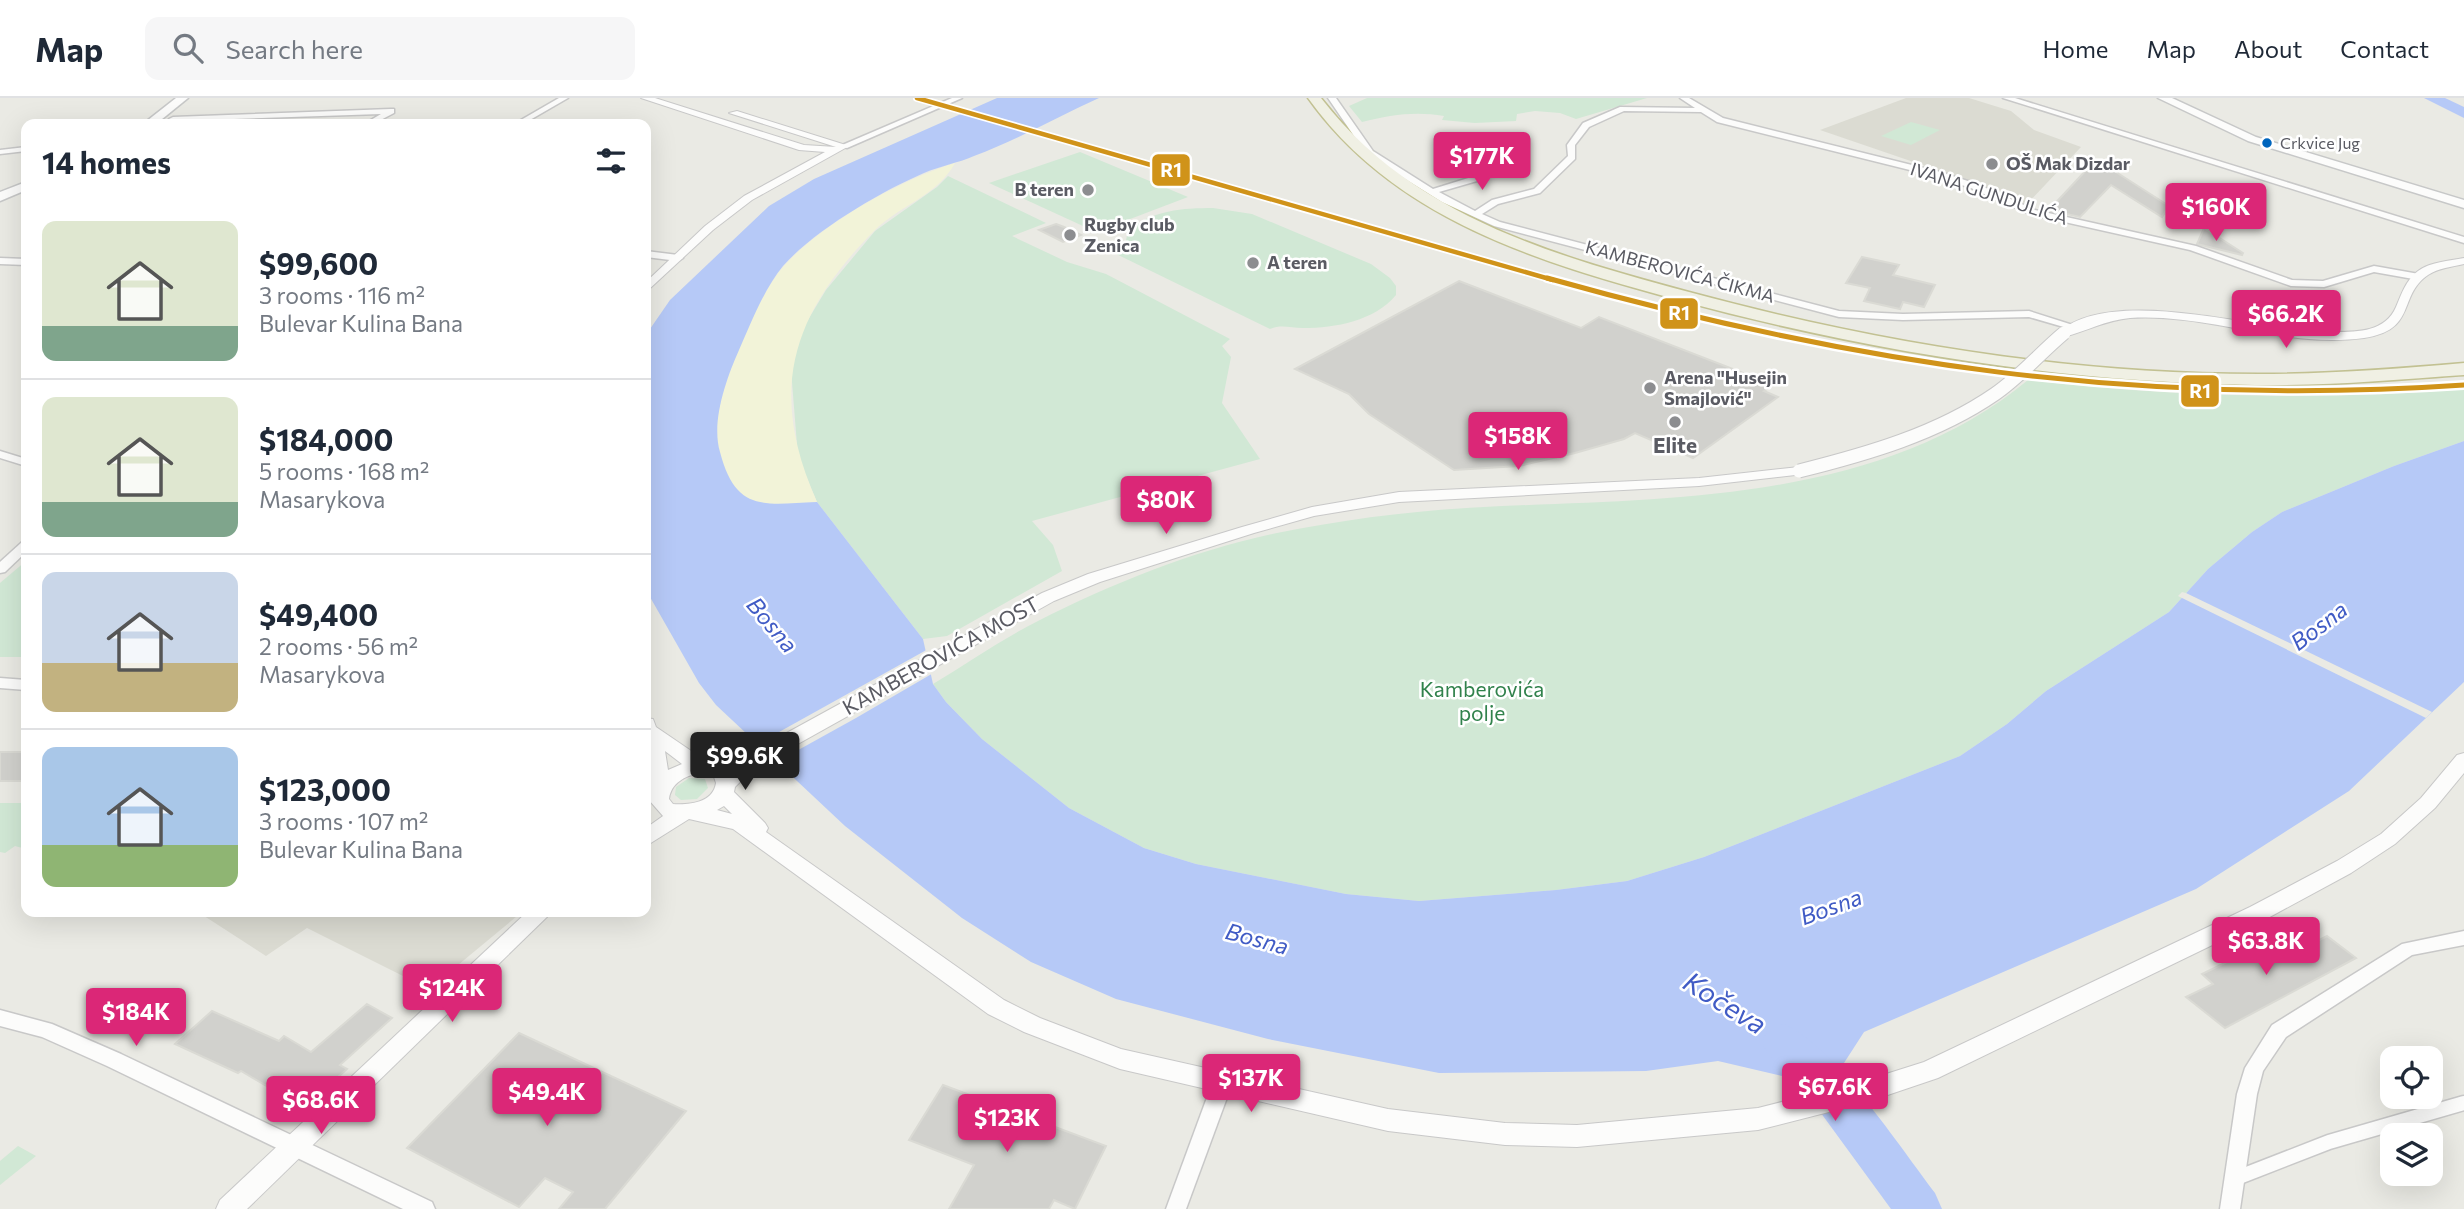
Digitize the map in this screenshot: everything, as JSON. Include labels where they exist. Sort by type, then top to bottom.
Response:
[{"type":"highway","points":[[1314,98],[1335,128],[1359,153],[1413,192],[1466,220],[1592,270],[1758,317],[1917,349],[2072,369],[2270,380],[2464,369]]},
{"type":"main road","points":[[156,119],[183,98]]},
{"type":"main road","points":[[173,119],[199,98]]},
{"type":"main road","points":[[2163,98],[2252,139],[2464,204]]},
{"type":"main road","points":[[0,197],[21,188]]},
{"type":"main road","points":[[0,204],[21,196]]},
{"type":"street","points":[[646,98],[803,148],[840,148]]},
{"type":"street","points":[[683,98],[696,102]]},
{"type":"street","points":[[651,283],[709,228],[748,198],[840,148],[958,98]]},
{"type":"street","name":"KAMBEROVIĆA ČIKMA","points":[[1332,98],[1370,153],[1431,192],[1476,214],[1532,234],[1658,264],[1839,314],[1903,317],[2029,314],[2069,330]]},
{"type":"street","name":"IVANA GUNDULIĆA","points":[[1684,98],[1700,110],[1732,123],[1960,181],[2032,212],[2193,248],[2291,283],[2324,284],[2374,269],[2419,277]]},
{"type":"street","points":[[2007,98],[2464,240]]},
{"type":"street","points":[[527,119],[561,99]]},
{"type":"street","points":[[1476,214],[1495,202],[1537,191],[1572,157],[1571,145],[1586,125],[1636,107],[1700,110]]},
{"type":"street","points":[[723,109],[840,148]]},
{"type":"street","points":[[230,119],[391,111],[377,119]]},
{"type":"street","points":[[803,148],[809,155],[805,166]]},
{"type":"street","points":[[1431,192],[1481,177],[1494,164],[1488,154],[1512,148]]},
{"type":"street","points":[[0,152],[21,150]]},
{"type":"street","points":[[651,255],[678,258]]},
{"type":"street","points":[[0,261],[21,262]]},
{"type":"street","points":[[2069,330],[2109,318],[2165,316],[2310,336],[2367,334],[2381,330],[2398,319],[2412,285],[2423,272],[2464,261]]},
{"type":"street","name":"KAMBEROVIĆA MOST","points":[[716,778],[750,762],[1018,612],[1094,578],[1248,530],[1431,505],[1630,497],[1730,485],[1799,471],[1868,453],[1943,424],[1996,393],[2069,330]]},
{"type":"street","points":[[0,454],[21,461]]},
{"type":"street","points":[[0,569],[21,550]]},
{"type":"street","points":[[0,682],[21,684]]},
{"type":"street","points":[[651,730],[716,778],[777,848]]},
{"type":"street","points":[[651,762],[655,797],[667,810],[739,823],[996,1007],[1032,1025],[1120,1059],[1388,1120],[1505,1134],[1577,1136],[1635,1133],[1758,1119],[1864,1092],[1930,1071],[2010,1034],[2344,867],[2388,839],[2428,803],[2464,760]]},
{"type":"street","points":[[655,797],[676,773],[716,778]]},
{"type":"street","points":[[651,835],[688,813],[710,805],[716,778]]},
{"type":"street","points":[[229,1209],[464,982],[536,917]]},
{"type":"street","points":[[2230,1209],[2254,1068],[2279,1031],[2408,949],[2464,938]]},
{"type":"street","points":[[0,1018],[45,1030],[103,1055],[425,1209]]},
{"type":"street","points":[[1176,1209],[1222,1084]]},
{"type":"street","points":[[2234,1178],[2329,1142],[2464,1104]]},
{"type":"shaded area","name":"OŠ Mak Dizdar","points":[[1906,98],[1969,98],[2011,111],[2034,130],[2081,147],[2026,205],[1972,182],[1820,130]]},
{"type":"shaded area","points":[[206,917],[516,917],[429,989],[307,928],[266,956]]},
{"type":"green space","points":[[1367,98],[1647,98],[1576,119],[1560,113],[1535,111],[1517,114],[1516,121],[1475,123],[1442,120],[1444,116],[1423,114],[1362,122],[1349,106]]},
{"type":"green space","points":[[1911,122],[1940,130],[1911,145],[1881,136]]},
{"type":"green space","name":"B teren","points":[[1080,152],[1188,197],[1096,232],[989,183]]},
{"type":"green space","points":[[948,176],[1046,223],[1012,236],[1067,262],[1106,274],[1230,339],[1222,346],[1231,357],[1222,403],[1260,459],[1032,521],[1053,545],[1062,571],[947,636],[923,639],[817,502],[798,457],[791,370],[803,328],[826,290],[875,231],[937,187]]},
{"type":"green space","points":[[1213,208],[1252,214],[1371,264],[1390,278],[1396,286],[1396,295],[1377,311],[1354,321],[1328,326],[1282,326],[1270,329],[1110,251],[1125,245],[1128,231],[1137,224],[1158,214]]},
{"type":"green space","name":"Kamberovića polje","points":[[2028,380],[2137,390],[2246,395],[2355,395],[2464,389],[2464,441],[2394,466],[2282,512],[2252,532],[2208,569],[2169,612],[2046,691],[2007,724],[1960,756],[1704,857],[1627,881],[1556,890],[1419,901],[1346,894],[1196,864],[1144,848],[1069,808],[982,739],[946,702],[933,684],[1011,635],[1066,607],[1155,569],[1246,540],[1333,523],[1417,512],[1638,500],[1777,485],[1845,470],[1910,449],[1972,419]]},
{"type":"green space","points":[[21,565],[21,657],[0,657],[0,583]]},
{"type":"green space","points":[[689,778],[705,779],[708,788],[697,799],[681,800],[675,795],[676,787]]},
{"type":"green space","points":[[0,803],[21,803],[21,848],[15,846],[5,853],[0,852]]},
{"type":"green space","points":[[18,1146],[36,1156],[0,1185],[0,1161]]},
{"type":"sand","points":[[955,163],[938,184],[874,231],[845,263],[823,294],[806,325],[796,357],[791,390],[793,425],[802,462],[817,502],[775,504],[744,497],[732,486],[722,465],[716,442],[718,418],[730,372],[750,322],[773,280],[800,250],[840,219],[911,180]]},
{"type":"water","name":"Bosna","points":[[997,98],[1099,98],[1006,143],[924,173],[888,190],[849,213],[796,252],[776,275],[764,296],[729,374],[721,401],[718,440],[727,472],[734,486],[744,495],[767,503],[817,502],[923,639],[933,684],[946,702],[982,739],[1069,808],[1144,848],[1196,864],[1346,894],[1419,901],[1556,890],[1627,881],[1704,857],[1960,756],[2007,724],[2046,691],[2169,612],[2208,569],[2252,532],[2282,512],[2394,466],[2464,441],[2464,682],[2349,791],[2196,889],[1864,1032],[1844,1063],[1786,1077],[1718,1061],[1646,1071],[1439,1073],[1268,1039],[1116,999],[1031,962],[962,918],[845,826],[716,705],[699,683],[651,599],[651,328],[670,300],[769,206],[814,179]]},
{"type":"pier","points":[[2182,592],[2432,712],[2426,718],[2178,596]]},
{"type":"pier","points":[[930,648],[935,672],[856,718],[773,764],[754,746]]},
{"type":"building","points":[[2105,165],[2169,206],[2162,217],[2111,185],[2080,217],[2049,210],[2090,166]]},
{"type":"building","points":[[1056,224],[1081,235],[1063,242],[1039,230]]},
{"type":"building","points":[[2204,228],[2243,253],[2242,255],[2197,244]]},
{"type":"building","points":[[1862,257],[1899,265],[1893,275],[1935,285],[1924,307],[1903,302],[1900,309],[1864,301],[1870,288],[1846,283]]},
{"type":"building","points":[[1459,281],[1581,328],[1599,317],[1774,385],[1764,391],[1778,397],[1693,458],[1635,433],[1624,439],[1575,453],[1519,466],[1454,470],[1369,414],[1349,394],[1295,369]]},
{"type":"building","points":[[0,752],[21,752],[21,781],[0,781]]},
{"type":"building","points":[[2282,935],[2302,949],[2327,936],[2356,958],[2225,1028],[2186,997],[2213,984],[2202,974]]},
{"type":"building","points":[[367,1004],[392,1018],[340,1065],[347,1069],[304,1108],[241,1071],[238,1073],[175,1044],[212,1011],[279,1041],[284,1036],[311,1052]]},
{"type":"building","points":[[519,1033],[686,1111],[605,1209],[559,1209],[573,1192],[545,1178],[519,1207],[407,1148]]},
{"type":"building","points":[[943,1085],[1106,1146],[1075,1209],[1054,1200],[1049,1209],[949,1209],[974,1165],[909,1140]]},
{"type":"waterway","points":[[2432,98],[2464,113]]},
{"type":"waterway","name":"Kočeva","points":[[1783,1042],[1814,1070],[1919,1209]]},
{"type":"transit line","name":"R1","points":[[917,98],[1587,289],[1807,343],[1970,371],[2134,388],[2299,393],[2464,385]]},
{"type":"place","name":"Crkvice Jug","points":[[2267,143]]},
{"type":"place","name":"OŠ Mak Dizdar","points":[[1992,164]]},
{"type":"place","name":"B teren","points":[[1088,190]]},
{"type":"place","name":"Rugby club Zenica","points":[[1070,235]]},
{"type":"place","name":"A teren","points":[[1253,263]]},
{"type":"place","name":"Arena \"Husejin Smajlović\"","points":[[1650,388]]},
{"type":"place","name":"Elite","points":[[1675,422]]}]
